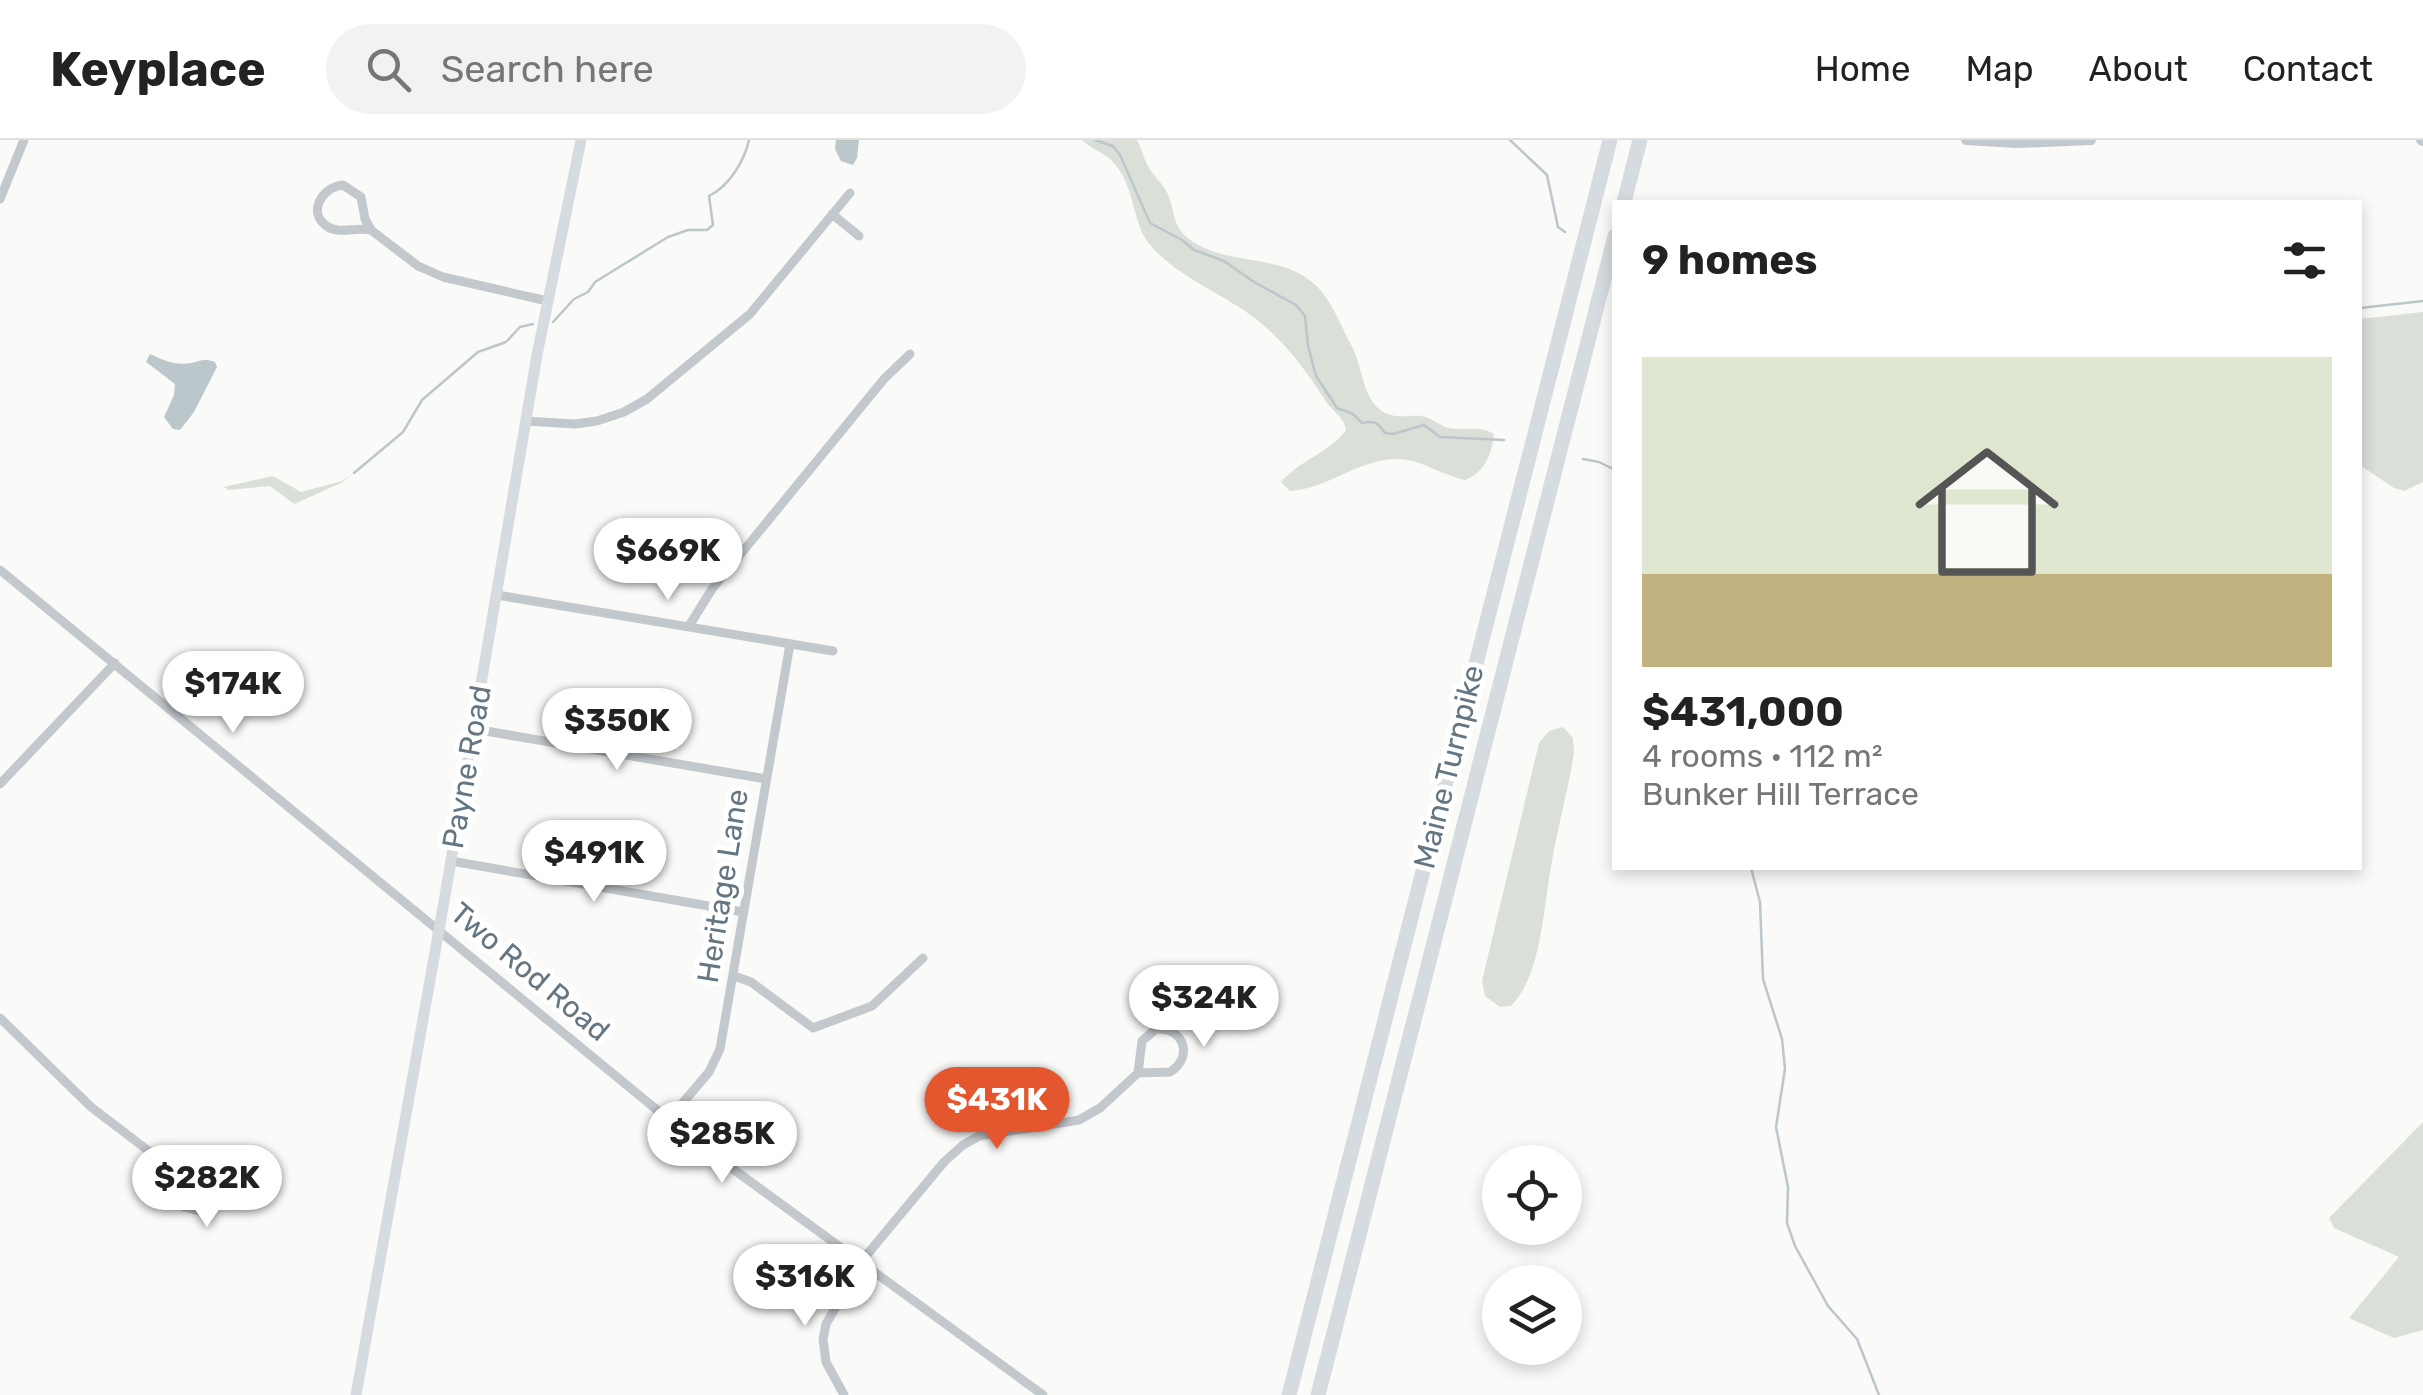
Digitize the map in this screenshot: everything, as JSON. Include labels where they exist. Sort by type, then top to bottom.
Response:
[{"type":"highway","name":"Maine Turnpike","points":[[1290,1395],[1610,140]]},
{"type":"highway","points":[[1625,200],[1640,140]]},
{"type":"highway","name":"Maine Turnpike","points":[[1318,1395],[1612,248]]},
{"type":"main road","name":"Payne Road","points":[[356,1395],[525,420],[581,140]]},
{"type":"street","points":[[0,199],[24,140]]},
{"type":"street","points":[[1966,140],[2017,144],[2091,140]]},
{"type":"street","points":[[371,230],[328,227],[318,213],[321,196],[339,185],[355,190],[371,230],[418,266],[443,278],[547,301]]},
{"type":"street","points":[[525,420],[575,424],[596,421],[624,412],[647,398],[750,314],[850,193]]},
{"type":"street","points":[[832,214],[858,236]]},
{"type":"street","points":[[689,626],[712,588],[884,380],[910,354]]},
{"type":"street","name":"Two Rod Road","points":[[0,570],[668,1119],[1043,1395]]},
{"type":"street","points":[[497,595],[833,651]]},
{"type":"street","name":"Heritage Lane","points":[[668,1119],[716,1060],[734,976],[790,644]]},
{"type":"street","points":[[0,784],[115,664]]},
{"type":"street","points":[[474,729],[766,778]]},
{"type":"street","points":[[451,861],[743,912]]},
{"type":"street","points":[[734,976],[750,982],[813,1028],[872,1006],[923,958]]},
{"type":"street","points":[[0,1018],[91,1107],[175,1172],[176,1194],[184,1207],[204,1211],[217,1202],[220,1182],[212,1170],[197,1165],[175,1172]]},
{"type":"street","points":[[844,1395],[826,1362],[826,1324],[861,1264],[936,1171],[970,1140],[986,1134],[1080,1120],[1100,1108],[1138,1073],[1162,1073],[1176,1068],[1184,1051],[1177,1034],[1160,1028],[1146,1035],[1140,1044],[1138,1073]]},
{"type":"shaded area","points":[[836,140],[859,140],[853,165],[841,161],[835,149]]},
{"type":"shaded area","points":[[1082,140],[1137,140],[1149,168],[1167,193],[1179,228],[1189,239],[1222,254],[1276,265],[1308,279],[1334,311],[1374,404],[1391,415],[1421,416],[1449,428],[1494,434],[1482,467],[1465,480],[1414,462],[1383,460],[1290,491],[1281,482],[1339,438],[1346,430],[1343,421],[1294,356],[1266,328],[1243,309],[1174,267],[1150,245],[1120,171]]},
{"type":"shaded area","points":[[2423,312],[2423,482],[2404,491],[2362,466],[2362,319]]},
{"type":"shaded area","points":[[150,354],[180,364],[208,360],[217,367],[180,430],[173,429],[164,417],[175,384],[146,362]]},
{"type":"shaded area","points":[[354,473],[341,483],[294,504],[270,486],[229,490],[224,487],[273,476],[301,492],[342,481]]},
{"type":"shaded area","points":[[1563,727],[1573,738],[1574,753],[1540,940],[1521,993],[1511,1006],[1500,1007],[1485,996],[1482,981],[1539,743],[1549,731]]},
{"type":"shaded area","points":[[2423,1122],[2423,1330],[2394,1338],[2349,1318],[2399,1257],[2334,1228],[2329,1218]]},
{"type":"waterway","points":[[553,322],[595,282],[668,237],[688,230],[707,230],[713,225],[709,196],[735,172],[749,140]]},
{"type":"waterway","points":[[1095,140],[1113,146],[1120,155],[1150,223],[1194,250],[1224,261],[1296,305],[1305,316],[1316,376],[1337,408],[1353,414],[1362,423],[1376,423],[1385,433],[1424,425],[1440,437],[1504,440]]},
{"type":"waterway","points":[[1510,140],[1547,175],[1558,227],[1565,232]]},
{"type":"waterway","points":[[2362,308],[2423,301]]},
{"type":"waterway","points":[[354,473],[403,432],[422,400],[478,352],[506,342],[520,327],[533,324]]},
{"type":"waterway","points":[[1583,459],[1612,468]]},
{"type":"waterway","points":[[1752,870],[1760,902],[1763,979],[1782,1039],[1785,1069],[1776,1127],[1788,1187],[1787,1223],[1795,1246],[1828,1306],[1857,1339],[1879,1395]]}]
